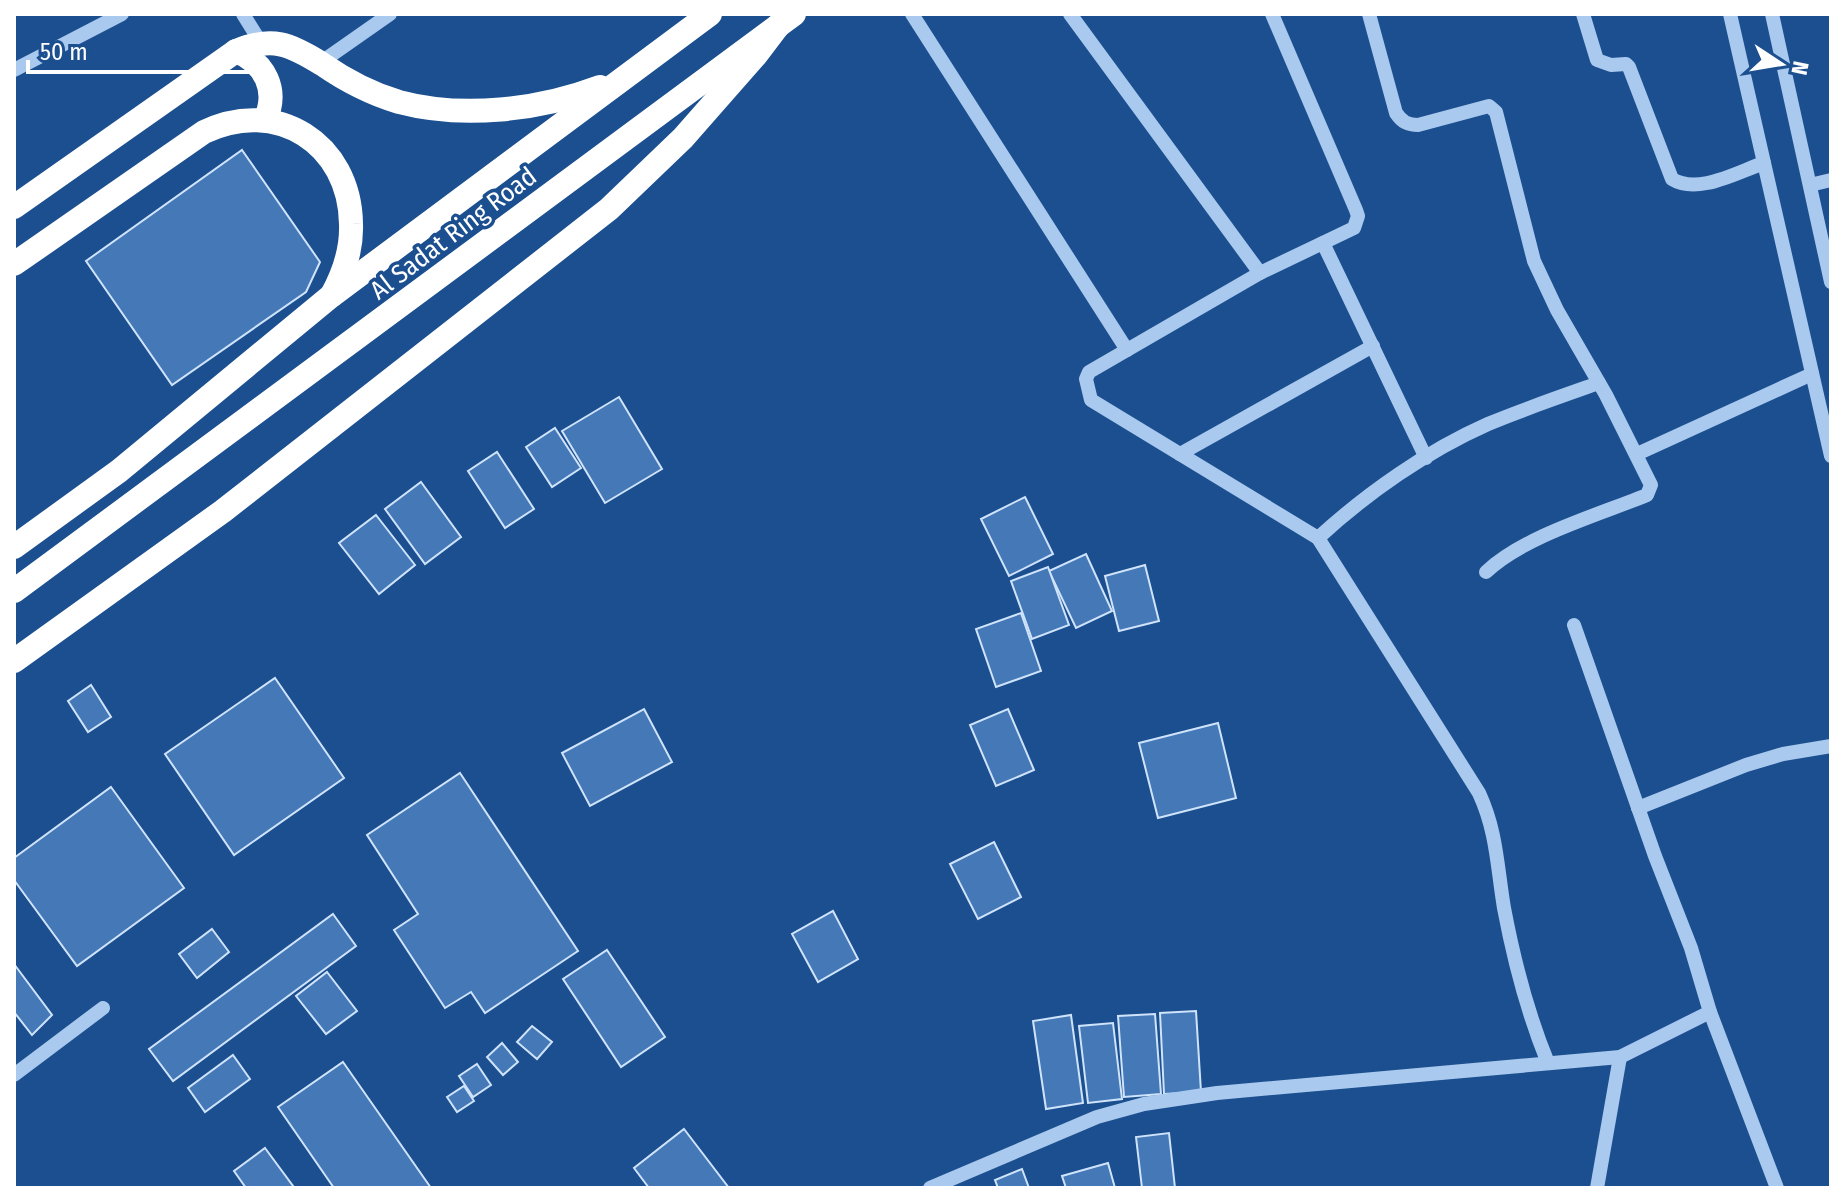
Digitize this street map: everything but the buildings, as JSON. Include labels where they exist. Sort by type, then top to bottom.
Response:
[{"type":"highway","name":"Al Sadat Ring Road","points":[[14,547],[119,471],[331,296],[710,14]]},
{"type":"highway","points":[[14,661],[223,511],[609,209],[683,138],[786,20]]},
{"type":"highway","name":"Al Sadat Ring Road","points":[[14,591],[786,20]]},
{"type":"highway","points":[[14,207],[236,51],[261,43],[293,47],[363,89],[400,102],[475,110],[549,102],[621,79]]},
{"type":"highway","points":[[236,51],[247,56],[265,73],[271,97],[265,120]]},
{"type":"highway","points":[[14,264],[204,132],[233,121],[265,120],[285,124],[311,139],[333,161],[342,179],[351,223],[350,245],[340,280],[331,296]]},
{"type":"street","points":[[14,70],[122,14]]},
{"type":"street","points":[[243,14],[261,43]]},
{"type":"street","points":[[320,63],[390,14]]},
{"type":"street","points":[[912,14],[1127,350]]},
{"type":"street","points":[[1070,14],[1260,273]]},
{"type":"street","points":[[1272,14],[1358,216],[1354,228],[1260,273],[1089,372],[1087,388],[1091,400],[1318,538],[1479,793],[1491,819],[1517,970],[1529,1016],[1548,1063]]},
{"type":"street","points":[[1369,14],[1396,113],[1401,120],[1418,125],[1489,106],[1496,112],[1534,261],[1651,485],[1647,495],[1519,548],[1486,572]]},
{"type":"street","points":[[1583,14],[1597,60],[1629,67],[1672,179],[1681,184],[1698,185],[1764,163]]},
{"type":"street","points":[[1730,14],[1831,456]]},
{"type":"street","points":[[1772,14],[1831,282]]},
{"type":"street","points":[[1810,185],[1831,180]]},
{"type":"street","points":[[1323,243],[1426,458]]},
{"type":"street","points":[[1180,454],[1373,346]]},
{"type":"street","points":[[1637,454],[1812,374]]},
{"type":"street","points":[[1318,538],[1350,509],[1426,458],[1488,424],[1599,383]]},
{"type":"street","points":[[1574,625],[1691,948],[1710,1012],[1777,1188]]},
{"type":"street","points":[[1638,808],[1746,765],[1783,754],[1831,746]]},
{"type":"street","points":[[14,1075],[103,1008]]},
{"type":"street","points":[[930,1188],[1097,1117],[1144,1104],[1233,1092],[1620,1057],[1710,1012]]},
{"type":"street","points":[[1597,1188],[1620,1057]]}]
